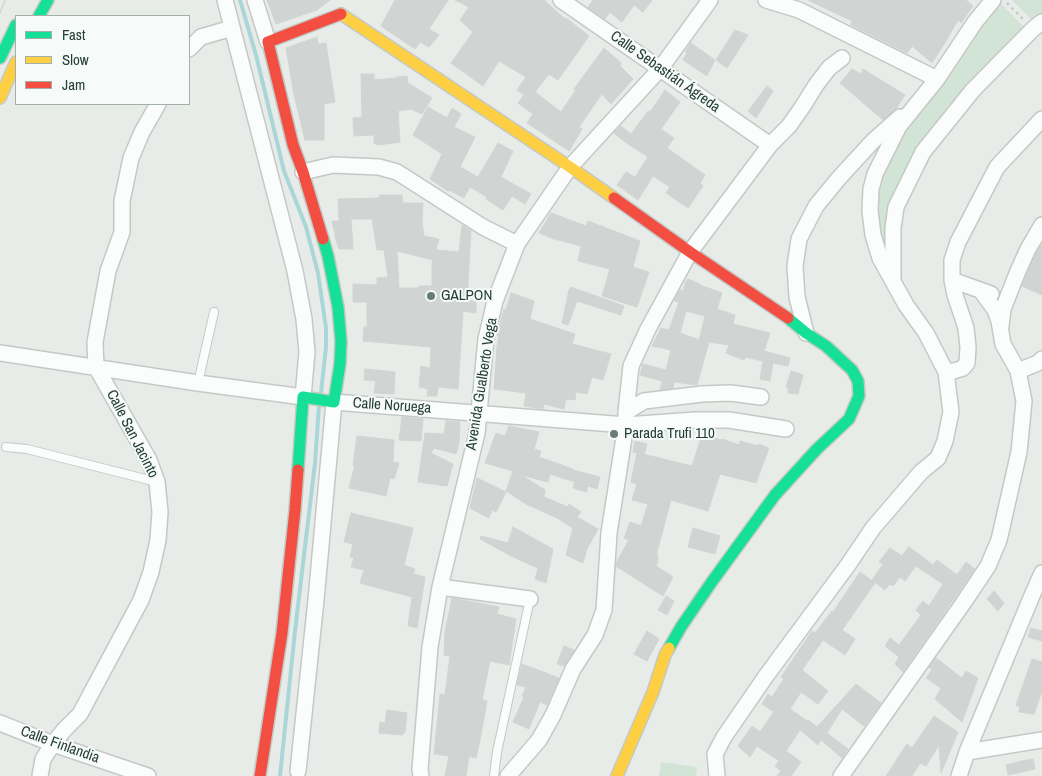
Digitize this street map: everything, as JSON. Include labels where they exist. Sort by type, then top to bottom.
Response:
[{"type":"main road","points":[[40,15],[48,0]]},
{"type":"main road","points":[[341,14],[345,0]]},
{"type":"main road","points":[[330,401],[340,364],[341,341],[338,306],[328,256],[293,145],[268,42],[341,14]]},
{"type":"main road","points":[[341,14],[570,167],[690,252],[790,319],[806,333],[826,346],[852,370],[858,381],[859,396],[849,418],[817,449],[775,495],[681,627],[665,655],[653,692],[617,776]]},
{"type":"main road","points":[[0,58],[15,27]]},
{"type":"main road","points":[[0,98],[15,64]]},
{"type":"main road","points":[[260,776],[282,633],[308,397]]},
{"type":"main road","name":"Calle Noruega","points":[[308,397],[330,401]]},
{"type":"street","points":[[225,0],[292,262],[304,319],[308,397]]},
{"type":"street","points":[[255,0],[268,42]]},
{"type":"street","name":"Calle Sebastián Ágreda","points":[[561,0],[770,145]]},
{"type":"street","name":"Avenida Gualberto Vega","points":[[421,776],[430,647],[440,587],[477,433],[486,339],[495,301],[518,244],[570,167],[660,69],[710,0]]},
{"type":"street","points":[[766,0],[798,10],[937,79]]},
{"type":"street","points":[[717,776],[715,754],[724,737],[873,528],[920,472],[938,458],[945,441],[951,412],[946,372],[926,333],[906,305],[880,258],[873,236],[870,211],[871,189],[875,174],[899,126],[937,79],[992,0]]},
{"type":"street","points":[[893,282],[893,228],[896,207],[923,152],[973,90],[1042,22]]},
{"type":"street","points":[[190,48],[201,37],[232,28]]},
{"type":"street","points":[[508,776],[539,740],[553,715],[573,669],[595,636],[604,610],[609,533],[626,418],[631,366],[648,328],[690,252],[770,145],[789,126],[829,68],[842,58]]},
{"type":"street","points":[[806,333],[798,297],[795,266],[799,239],[816,206],[839,178],[873,141],[922,98]]},
{"type":"street","name":"Calle San Jacinto","points":[[40,776],[43,759],[64,730],[80,714],[141,600],[151,572],[158,540],[160,512],[157,482],[149,460],[96,367],[95,342],[108,271],[122,232],[122,200],[132,158],[142,132],[157,105]]},
{"type":"street","points":[[946,372],[963,368],[967,363],[968,355],[966,328],[952,280],[952,260],[958,242],[997,168],[1042,119]]},
{"type":"street","points":[[303,172],[333,165],[379,167],[397,172],[483,227],[518,244]]},
{"type":"street","points":[[1000,327],[1006,299],[1028,249],[1042,225]]},
{"type":"street","points":[[952,280],[1006,299]]},
{"type":"street","points":[[841,776],[964,602],[988,566],[999,540],[1019,452],[1024,401],[1018,371],[1003,344],[995,310],[982,292]]},
{"type":"street","name":"Calle Noruega","points":[[0,353],[198,383],[308,397]]},
{"type":"street","points":[[1018,371],[1038,363],[1042,359]]},
{"type":"street","points":[[626,418],[644,401],[730,393],[760,397]]},
{"type":"street","points":[[298,771],[316,600],[330,401]]},
{"type":"street","name":"Calle Noruega","points":[[330,401],[478,412],[729,420],[786,429]]},
{"type":"street","points":[[959,776],[967,752],[1036,599],[1042,573]]},
{"type":"street","points":[[440,587],[530,599]]},
{"type":"street","name":"Calle Finlandia","points":[[0,723],[53,744],[148,776]]},
{"type":"street","points":[[967,752],[1042,740]]},
{"type":"lane","points":[[198,383],[214,312]]},
{"type":"lane","points":[[6,447],[27,449],[157,482]]},
{"type":"lane","points":[[494,776],[497,752],[530,599]]},
{"type":"green space","points":[[1012,0],[1042,0],[1042,15],[1034,22]]},
{"type":"green space","points":[[1000,3],[1026,29],[914,157],[890,266],[880,244],[874,198],[882,174],[909,122],[928,103],[954,70],[970,40]]},
{"type":"green space","points":[[661,762],[697,767],[696,776],[659,776]]},
{"type":"building","points":[[267,0],[330,0],[317,10],[276,24]]},
{"type":"building","points":[[395,0],[448,0],[429,29],[439,35],[429,47],[420,42],[415,49],[381,26]]},
{"type":"building","points":[[455,0],[544,0],[565,19],[589,36],[558,80],[549,74],[535,92],[561,112],[576,90],[574,89],[604,48],[621,63],[620,66],[633,79],[611,104],[602,94],[579,127],[582,129],[569,151],[527,123],[533,114],[518,103],[524,95],[517,90],[526,77],[499,61],[483,86],[451,63],[473,32],[460,20],[469,7]]},
{"type":"building","points":[[593,0],[652,0],[643,12],[634,5],[622,22],[610,12],[605,19],[588,7]]},
{"type":"building","points":[[808,0],[966,0],[973,6],[961,23],[958,20],[932,63],[912,46],[907,53],[851,25],[852,21]]},
{"type":"building","points":[[735,30],[748,35],[727,68],[716,60]]},
{"type":"building","points":[[317,37],[318,44],[326,43],[335,102],[324,104],[324,140],[305,140],[294,95],[286,48]]},
{"type":"building","points":[[691,43],[715,60],[707,76],[683,60],[687,53],[685,52]]},
{"type":"building","points":[[852,69],[861,74],[863,69],[905,95],[896,109],[883,120],[840,83]]},
{"type":"building","points":[[361,74],[374,74],[374,80],[407,76],[408,83],[432,98],[422,114],[411,109],[398,111],[400,142],[378,145],[374,143],[374,135],[354,136],[353,118],[362,117]]},
{"type":"building","points":[[767,86],[773,91],[756,118],[748,111]]},
{"type":"building","points":[[665,90],[680,102],[661,129],[674,138],[667,148],[705,175],[700,183],[703,186],[688,208],[666,193],[670,187],[653,176],[638,200],[617,185],[626,172],[635,177],[648,157],[614,133],[621,126],[631,134],[648,111],[650,112]]},
{"type":"building","points":[[428,107],[447,118],[452,108],[461,114],[454,127],[475,137],[460,167],[478,177],[498,143],[513,151],[501,177],[531,194],[525,204],[512,196],[503,210],[486,199],[487,197],[470,187],[464,198],[448,191],[430,179],[442,154],[413,135]]},
{"type":"building","points":[[380,195],[402,195],[403,203],[423,203],[422,222],[424,236],[439,239],[436,250],[459,252],[462,225],[471,231],[467,300],[476,302],[476,313],[463,311],[458,389],[438,387],[437,396],[427,396],[428,389],[419,387],[421,366],[430,368],[431,347],[363,341],[364,327],[367,327],[367,302],[353,302],[353,284],[377,285],[377,278],[388,277],[384,250],[377,250],[372,219],[351,219],[353,249],[339,249],[332,221],[339,221],[338,199],[379,198]],"holes":[[[397,251],[433,260],[432,286],[399,288]]]},
{"type":"building","points":[[551,213],[586,226],[588,221],[640,241],[633,267],[649,272],[637,307],[602,296],[610,269],[578,261],[581,246],[539,233]]},
{"type":"building","points":[[1042,244],[1042,295],[1022,286],[1036,253]]},
{"type":"building","points":[[688,279],[722,293],[717,309],[735,315],[733,324],[770,333],[764,351],[790,358],[788,366],[773,363],[770,381],[760,379],[763,361],[745,357],[744,360],[726,353],[729,345],[709,342],[697,385],[674,382],[673,388],[660,390],[662,381],[640,375],[643,364],[666,370],[671,350],[652,346],[661,328],[669,330],[679,302],[674,301],[680,290],[683,291]],"holes":[[[686,311],[705,316],[699,340],[680,333]]]},
{"type":"building","points":[[571,287],[624,306],[621,315],[577,301],[568,325],[562,323]]},
{"type":"building","points":[[511,293],[534,301],[530,319],[575,334],[572,344],[611,354],[603,380],[592,377],[587,394],[576,392],[575,400],[566,399],[564,409],[544,404],[543,409],[524,406],[526,393],[494,389],[499,336],[497,336],[504,309],[506,310]]},
{"type":"building","points":[[365,369],[395,372],[394,394],[374,393],[376,381],[364,380]]},
{"type":"building","points":[[791,371],[803,375],[798,394],[788,393],[788,388],[786,387]]},
{"type":"building","points":[[402,417],[423,419],[421,441],[399,440]]},
{"type":"building","points":[[446,421],[460,422],[459,443],[456,454],[434,448],[431,453],[453,464],[447,486],[418,482],[425,433],[444,434]]},
{"type":"building","points":[[509,426],[539,432],[534,449],[541,451],[539,457],[573,470],[600,477],[597,489],[588,486],[586,492],[573,488],[575,482],[550,474],[548,482],[521,475],[545,490],[544,497],[568,507],[569,504],[581,512],[577,517],[598,529],[587,549],[583,563],[566,555],[573,528],[557,518],[526,504],[506,491],[513,471],[485,463],[496,433],[505,436]]},
{"type":"building","points":[[702,435],[739,445],[740,441],[758,446],[759,444],[769,448],[756,483],[720,474],[708,511],[671,500],[657,552],[658,560],[656,566],[673,577],[663,596],[616,566],[629,540],[624,538],[630,522],[641,526],[648,504],[632,500],[637,484],[631,482],[637,453],[633,452],[635,441],[647,444],[644,454],[692,466]]},
{"type":"building","points":[[357,436],[394,440],[393,462],[399,463],[394,479],[390,478],[386,496],[349,488],[355,465],[353,465]]},
{"type":"building","points":[[477,478],[506,492],[496,512],[492,510],[489,518],[470,508]]},
{"type":"building","points":[[351,513],[413,528],[404,565],[415,569],[413,574],[425,577],[417,628],[408,626],[412,597],[360,583],[364,570],[351,567],[354,558],[350,557],[353,544],[344,542]]},
{"type":"building","points":[[513,527],[553,549],[546,583],[535,579],[538,568],[480,539],[481,536],[508,543]]},
{"type":"building","points":[[693,528],[720,536],[715,554],[688,547]]},
{"type":"building","points":[[909,547],[933,565],[937,560],[957,575],[966,562],[975,569],[903,672],[895,664],[899,657],[885,646],[890,638],[899,645],[921,615],[916,610],[923,601],[929,606],[943,584],[916,566],[905,581],[900,577],[893,586],[890,584],[885,590],[872,580],[883,564],[879,562],[890,548],[902,556]]},
{"type":"building","points":[[860,572],[875,583],[842,630],[855,639],[845,655],[823,640],[802,670],[828,691],[818,704],[801,692],[790,709],[817,727],[856,684],[881,703],[864,726],[842,709],[827,733],[848,749],[842,758],[821,740],[818,745],[800,730],[786,751],[801,762],[791,776],[777,776],[781,771],[775,766],[779,761],[757,746],[750,757],[738,746],[752,726],[760,732],[774,712],[762,704],[768,694],[772,697],[784,679],[781,677],[812,631],[815,633],[833,612]]},
{"type":"building","points":[[994,591],[1004,603],[998,611],[987,599]]},
{"type":"building","points":[[666,596],[674,601],[667,615],[658,610]]},
{"type":"building","points":[[452,598],[499,607],[497,614],[516,619],[509,665],[490,661],[482,700],[487,701],[480,740],[476,758],[469,756],[466,776],[445,776],[449,756],[434,754],[440,694],[445,695],[450,656],[444,655],[445,632]]},
{"type":"building","points":[[1031,628],[1042,631],[1042,641],[1028,637]]},
{"type":"building","points":[[647,631],[659,639],[647,661],[634,654]]},
{"type":"building","points":[[564,646],[574,650],[564,666],[557,664]]},
{"type":"building","points":[[936,658],[962,678],[966,671],[978,678],[962,722],[935,699],[941,688],[926,678],[932,670],[929,667]]},
{"type":"building","points":[[1032,659],[1042,662],[1042,691],[1034,714],[1019,712],[1020,707],[1016,705]]},
{"type":"building","points":[[522,664],[559,678],[547,705],[540,702],[529,729],[513,722],[524,697],[522,696],[526,687],[517,685]]},
{"type":"building","points":[[387,710],[407,713],[405,732],[402,735],[379,733],[380,722],[385,723]]},
{"type":"building","points":[[934,716],[958,732],[941,773],[939,745],[926,766],[920,763],[912,776],[886,776],[907,744],[912,748]]},
{"type":"building","points":[[1033,759],[1035,769],[1008,775],[1006,765]]},
{"type":"waterway","points":[[240,0],[256,55],[284,171],[306,227],[318,273],[326,328],[321,393]]},
{"type":"waterway","points":[[280,776],[315,463],[319,405]]},
{"type":"tram line","points":[[0,13],[5,0]]},
{"type":"traffic: fast","points":[[40,15],[48,0]]},
{"type":"traffic: fast","points":[[0,58],[15,27]]},
{"type":"traffic: fast","points":[[298,470],[303,397],[334,402],[340,364],[341,341],[338,307],[323,239]]},
{"type":"traffic: fast","points":[[669,648],[711,583],[775,495],[817,449],[849,419],[859,396],[858,381],[852,370],[826,346],[788,318]]},
{"type":"traffic: slow","points":[[341,14],[614,198]]},
{"type":"traffic: slow","points":[[0,98],[15,64]]},
{"type":"traffic: slow","points":[[617,776],[653,692],[669,648]]},
{"type":"traffic: jam","points":[[323,239],[293,145],[268,42],[341,14]]},
{"type":"traffic: jam","points":[[614,198],[788,318]]},
{"type":"traffic: jam","points":[[260,776],[282,633],[298,470]]},
{"type":"place","name":"GALPON","points":[[431,296]]},
{"type":"place","name":"Parada Trufi 110","points":[[614,434]]}]
